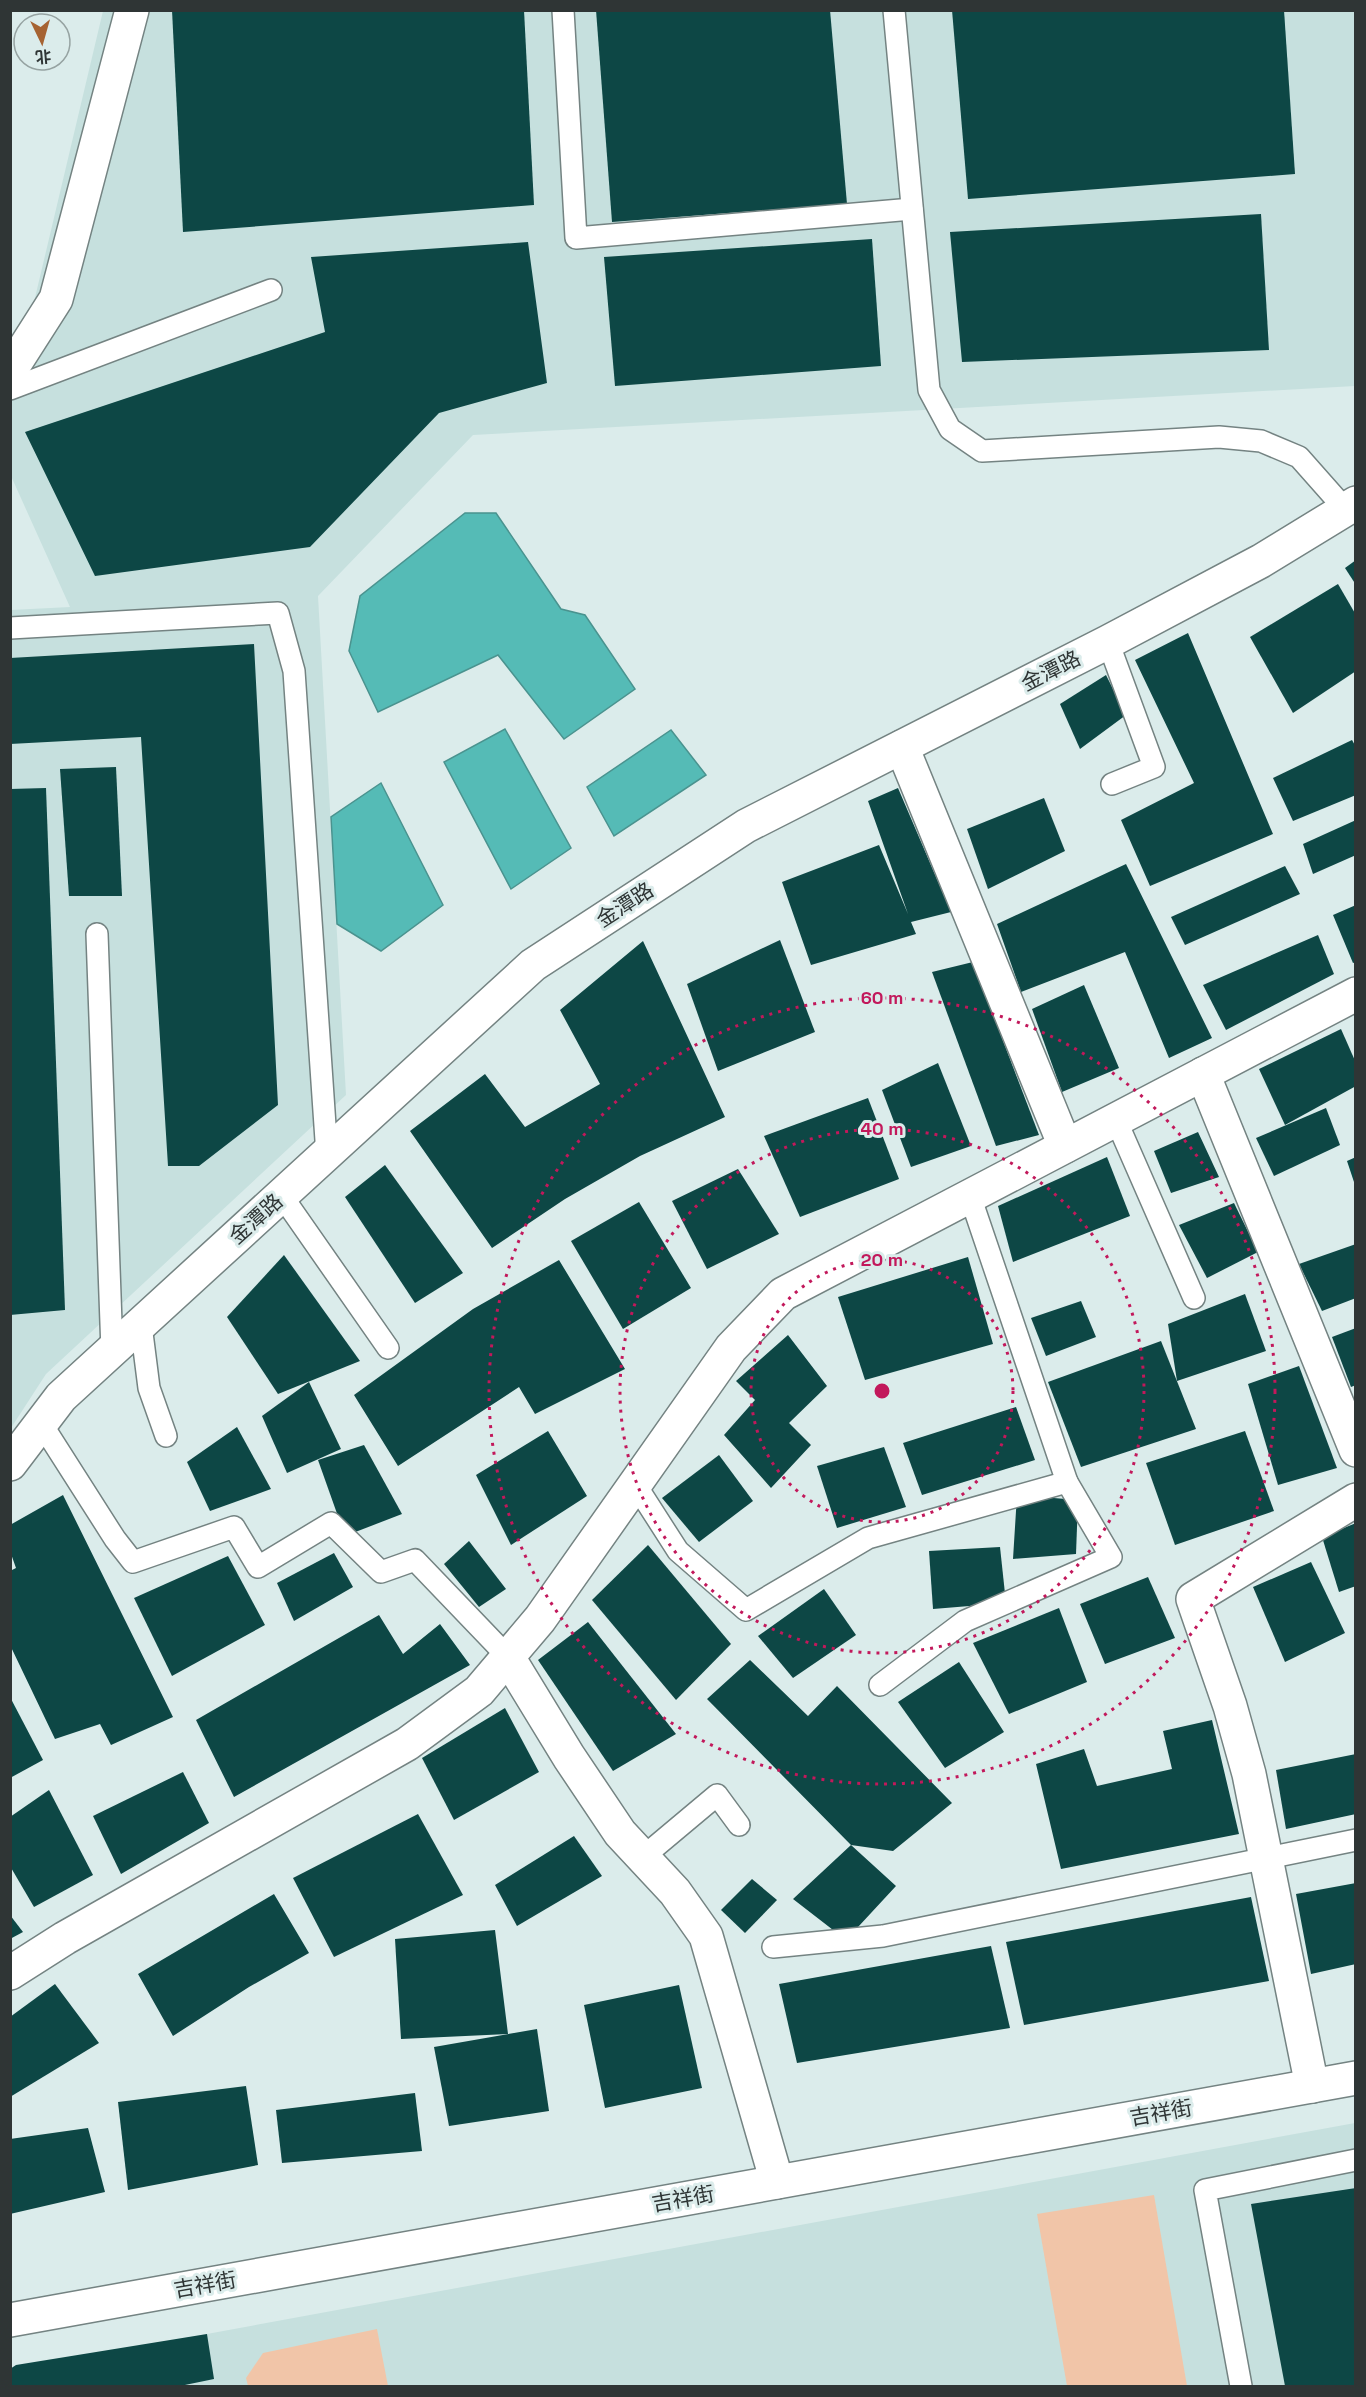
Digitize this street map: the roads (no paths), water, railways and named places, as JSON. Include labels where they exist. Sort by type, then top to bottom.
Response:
[{"type":"street","points":[[10,371],[56,299],[132,10]]},
{"type":"street","name":"金潭路","points":[[10,1464],[61,1397],[533,965],[746,826],[1108,642],[1261,561],[1351,506]]},
{"type":"street","points":[[902,747],[1065,1146]]},
{"type":"street","points":[[10,1973],[65,1938],[407,1744],[479,1691],[540,1619],[731,1348],[783,1294],[1203,1074],[1354,999]]},
{"type":"street","points":[[1203,1074],[1356,1450]]},
{"type":"street","points":[[1312,2086],[1249,1774],[1230,1706],[1193,1599],[1356,1500]]},
{"type":"street","points":[[508,1657],[569,1757],[620,1833],[675,1892],[706,1936],[777,2182]]},
{"type":"street","name":"吉祥街","points":[[10,2320],[1356,2078]]},
{"type":"lane","points":[[563,10],[576,238],[912,209]]},
{"type":"lane","points":[[894,10],[929,390],[950,429],[982,451],[1219,437],[1261,441],[1299,457],[1351,506]]},
{"type":"lane","points":[[10,389],[271,290]]},
{"type":"lane","points":[[10,628],[278,613],[294,671],[327,1155]]},
{"type":"lane","points":[[1108,642],[1154,767],[1112,784]]},
{"type":"lane","points":[[97,934],[112,1351]]},
{"type":"lane","points":[[1116,1120],[1194,1298]]},
{"type":"lane","points":[[282,1196],[388,1348]]},
{"type":"lane","points":[[880,1685],[965,1621],[1111,1557],[1067,1482],[970,1196]]},
{"type":"lane","points":[[141,1325],[149,1388],[166,1436]]},
{"type":"lane","points":[[41,1423],[115,1539],[133,1562],[234,1527],[258,1567],[331,1523],[381,1572],[415,1560],[508,1657]]},
{"type":"lane","points":[[635,1484],[678,1551],[746,1610],[867,1538],[1067,1482]]},
{"type":"lane","points":[[643,1857],[717,1795],[739,1826]]},
{"type":"lane","points":[[773,1947],[883,1935],[1356,1840]]},
{"type":"lane","points":[[1240,2386],[1205,2190],[1356,2160]]},
{"type":"water","points":[[465,513],[496,513],[561,609],[585,615],[635,689],[564,739],[498,655],[378,712],[349,651],[360,596]]},
{"type":"water","points":[[505,729],[571,848],[511,889],[444,762]]},
{"type":"water","points":[[671,730],[706,775],[614,836],[587,787]]},
{"type":"water","points":[[381,783],[443,905],[381,951],[337,924],[331,817]]}]
